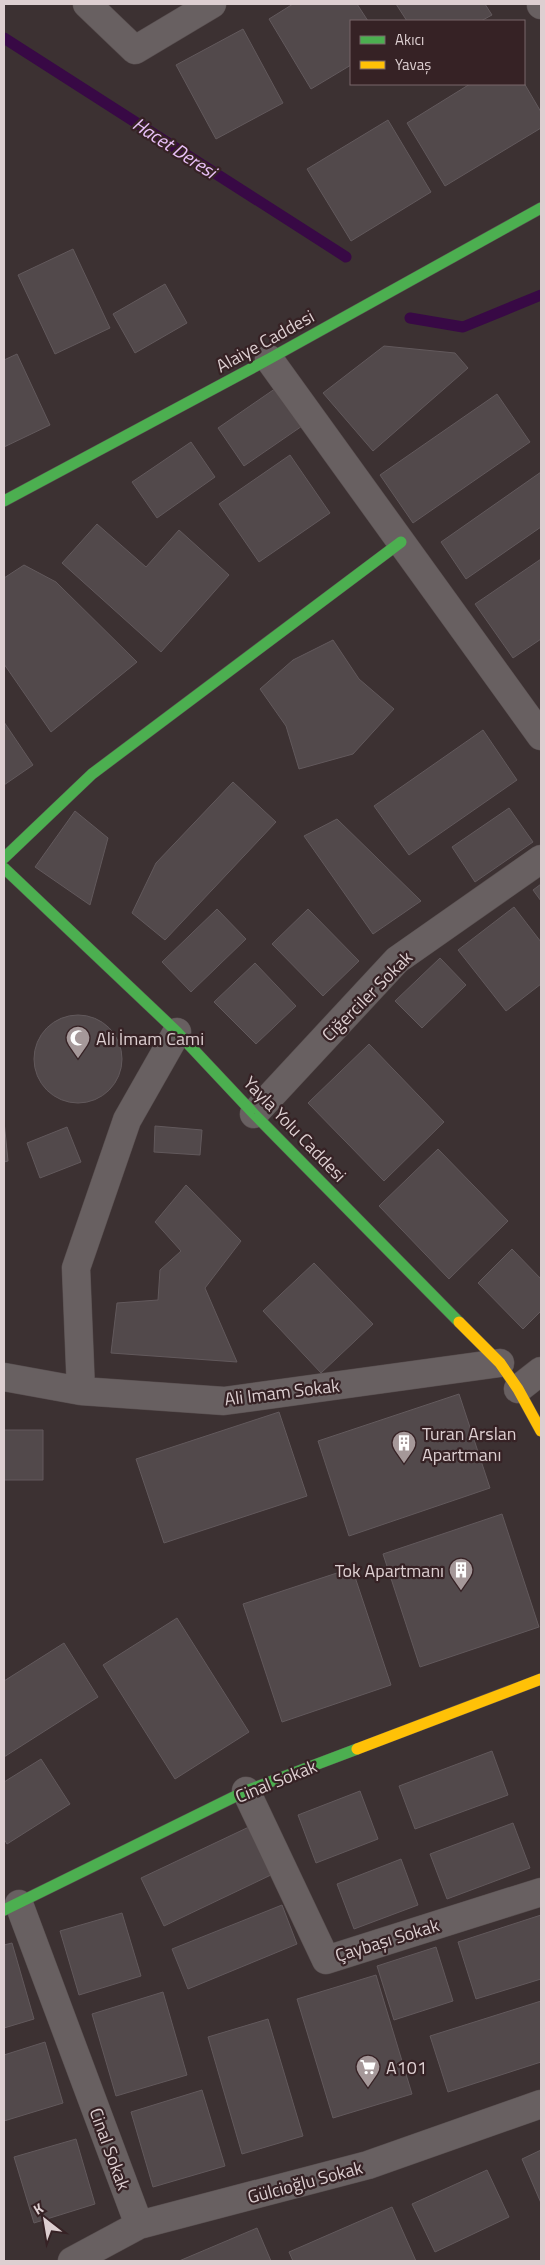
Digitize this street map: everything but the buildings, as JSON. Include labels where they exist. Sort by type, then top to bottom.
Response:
[{"type":"street","points":[[87,4],[134,50],[212,4]]},
{"type":"street","name":"Alaiye Caddesi","points":[[4,501],[269,359],[541,208]]},
{"type":"street","points":[[269,359],[541,736]]},
{"type":"street","points":[[4,858],[92,774],[401,542]]},
{"type":"street","name":"Ciğerciler Sokak","points":[[254,1114],[397,960],[541,859]]},
{"type":"street","name":"Yayla Yolu Caddesi","points":[[4,868],[177,1032],[254,1114],[500,1363],[518,1389],[541,1431]]},
{"type":"street","points":[[81,1391],[76,1268],[127,1120],[177,1032]]},
{"type":"street","name":"Ali Imam Sokak","points":[[4,1377],[81,1391],[224,1401],[500,1363]]},
{"type":"street","points":[[518,1389],[541,1372]]},
{"type":"street","name":"Cinal Sokak","points":[[139,2225],[11,1907],[246,1791],[541,1679]]},
{"type":"street","name":"Çaybaşı Sokak","points":[[246,1791],[326,1960],[541,1892]]},
{"type":"street","name":"Gülcioğlu Sokak","points":[[72,2261],[139,2225],[368,2165],[541,2104]]},
{"type":"waterway","name":"Hacet Deresi","points":[[4,38],[346,257]]},
{"type":"waterway","name":"Hacet Deresi","points":[[410,318],[463,327],[541,295]]},
{"type":"traffic: fast","points":[[4,501],[269,359],[541,208]]},
{"type":"traffic: fast","points":[[4,858],[92,774],[401,542]]},
{"type":"traffic: fast","points":[[4,868],[177,1032],[254,1114],[459,1322]]},
{"type":"traffic: fast","points":[[4,1910],[246,1791],[357,1749]]},
{"type":"traffic: slow","points":[[459,1322],[500,1363],[518,1389],[541,1431]]},
{"type":"traffic: slow","points":[[357,1749],[541,1679]]},
{"type":"place","name":"Ali İmam Cami","points":[[78,1059]]},
{"type":"place","name":"Turan Arslan Apartmanı","points":[[404,1464]]},
{"type":"place","name":"Tok Apartmanı","points":[[461,1591]]},
{"type":"place","name":"A101","points":[[368,2088]]}]
